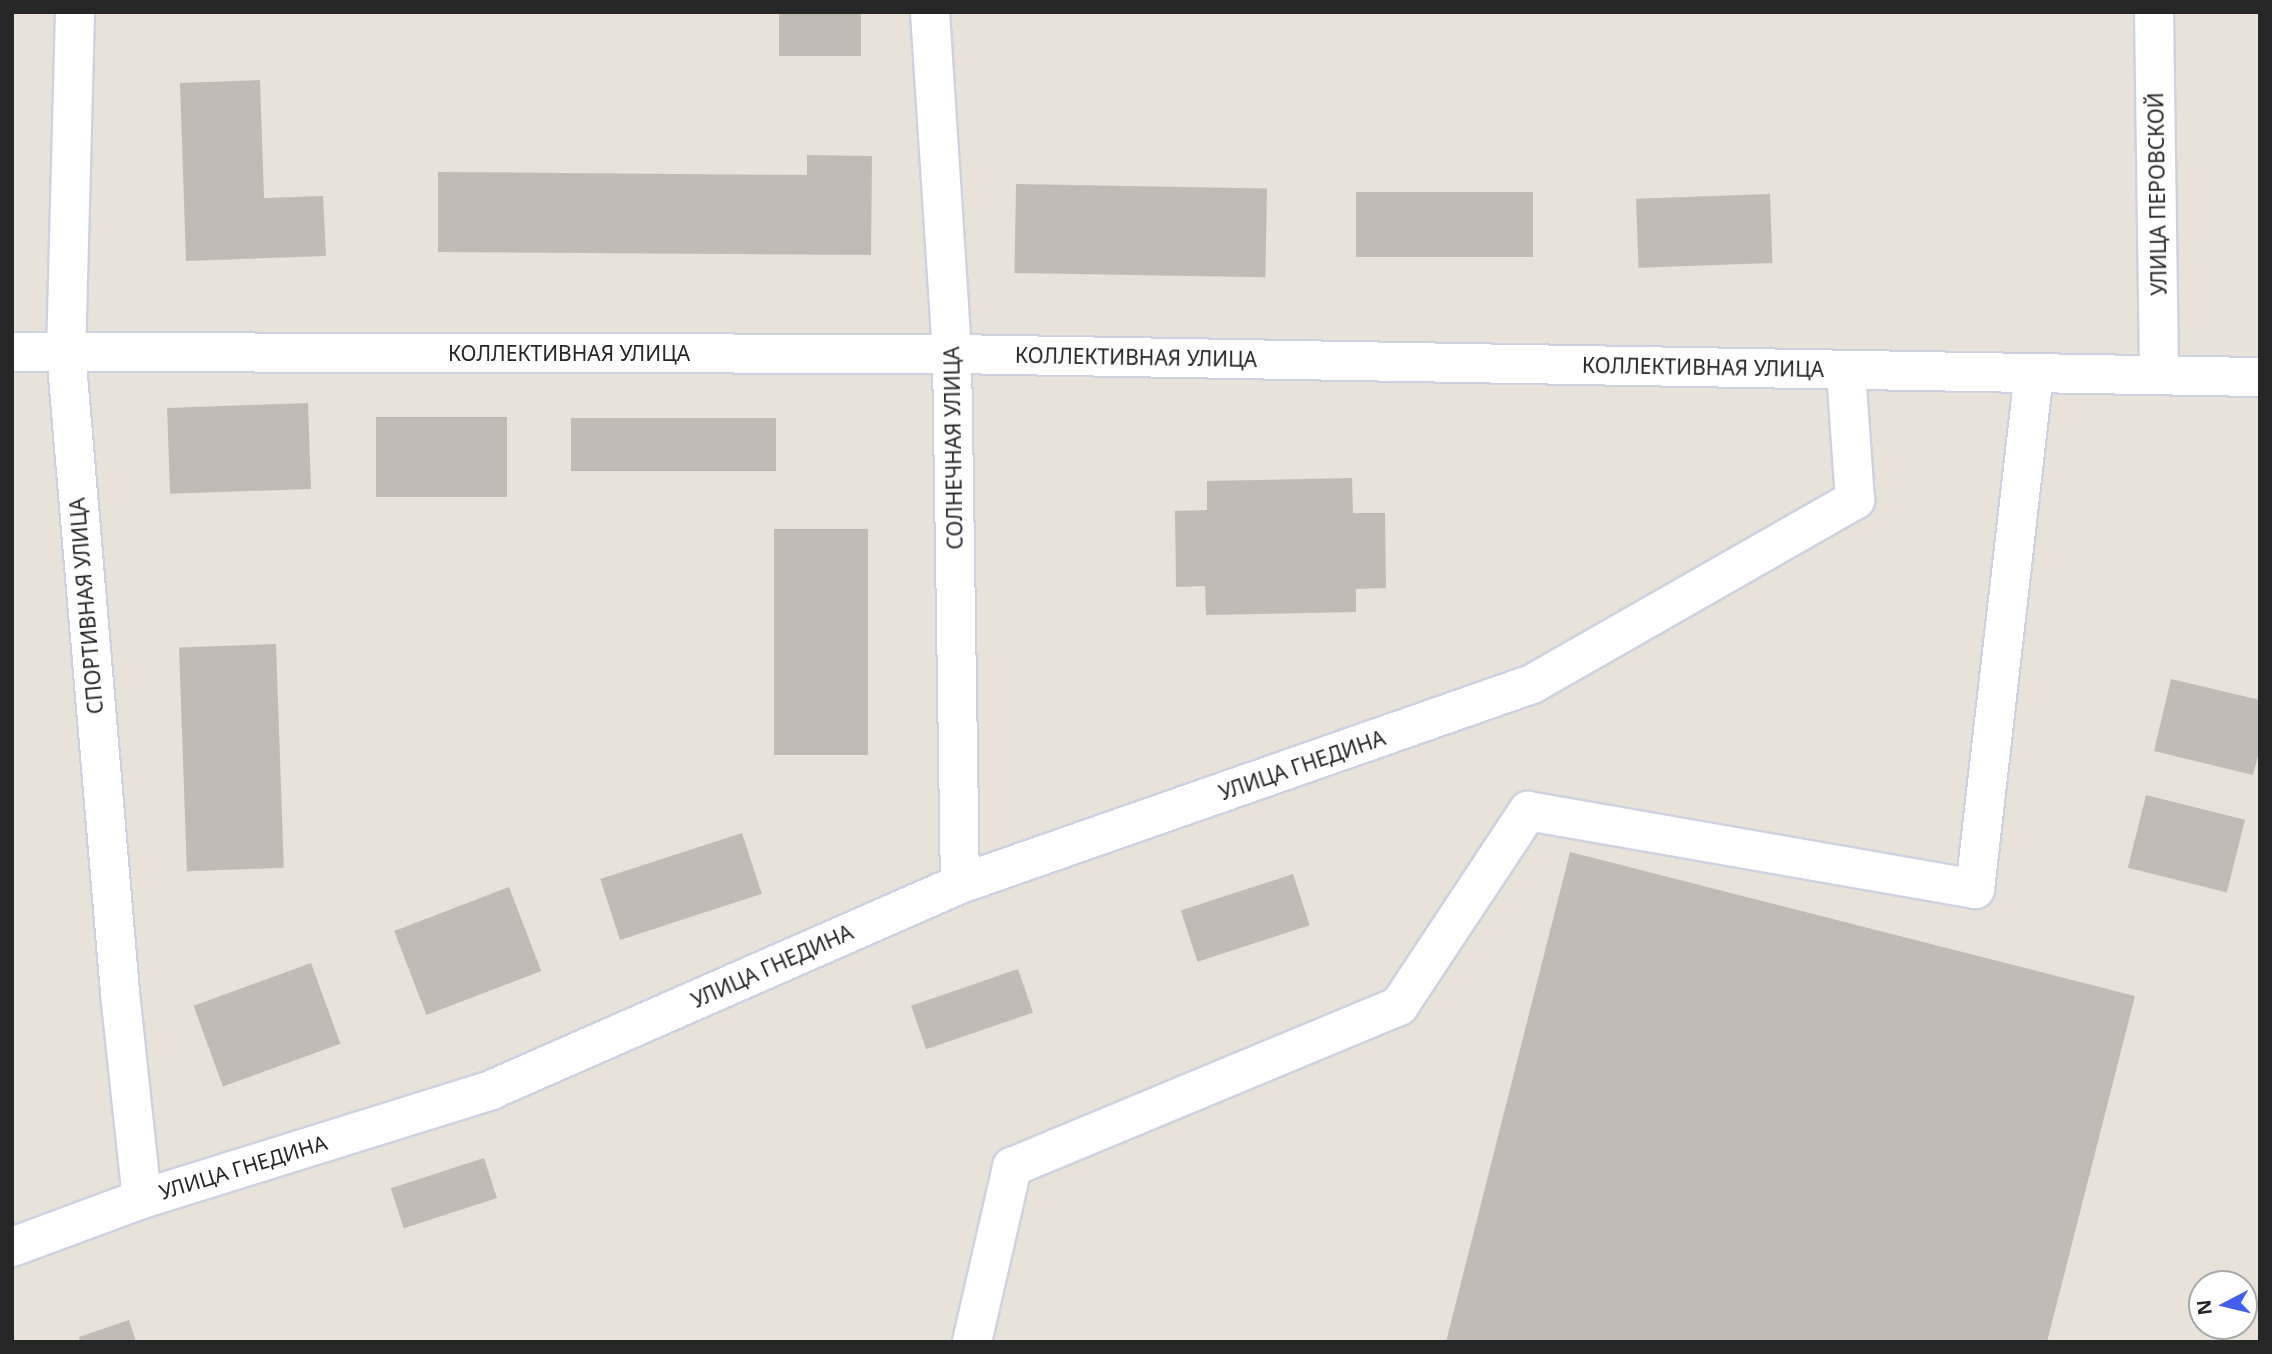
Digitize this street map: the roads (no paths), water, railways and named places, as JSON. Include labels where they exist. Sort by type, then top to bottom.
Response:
[{"type":"street","name":"СПОРТИВНАЯ УЛИЦА","points":[[75,12],[66,352],[120,993],[142,1199]]},
{"type":"street","name":"СОЛНЕЧНАЯ УЛИЦА","points":[[930,12],[952,354],[960,884]]},
{"type":"street","name":"УЛИЦА ПЕРОВСКОЙ","points":[[2154,12],[2160,375]]},
{"type":"street","name":"КОЛЛЕКТИВНАЯ УЛИЦА","points":[[12,352],[952,354],[2260,377]]},
{"type":"street","name":"УЛИЦА ГНЕДИНА","points":[[12,1247],[142,1199],[491,1090],[960,884],[1532,684],[1855,500],[1846,370]]},
{"type":"street","points":[[972,1342],[1012,1167],[1399,1006],[1528,811],[1975,889],[2034,373]]}]
